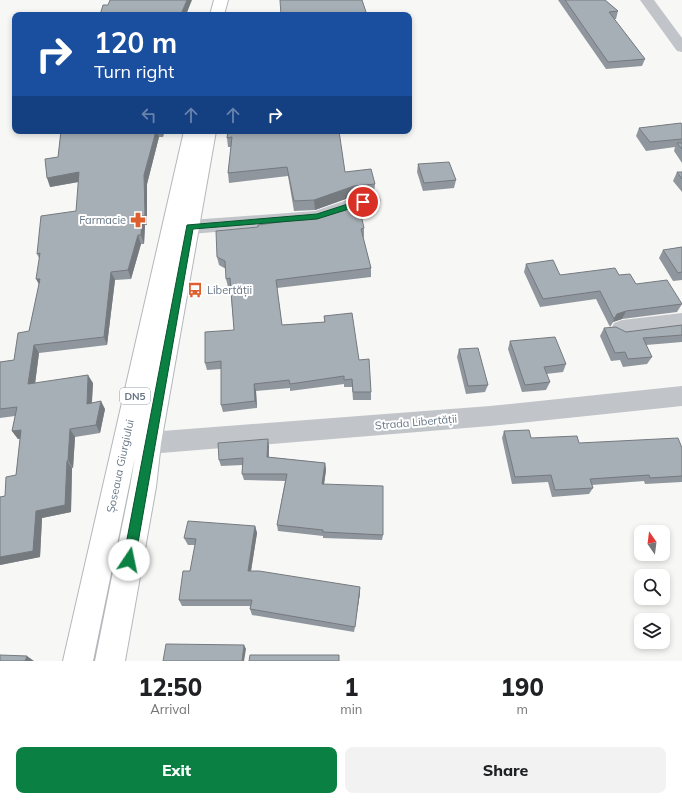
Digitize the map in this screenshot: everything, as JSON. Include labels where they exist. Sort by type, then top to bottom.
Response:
[{"type":"highway","points":[[218,12],[221,0]]},
{"type":"highway","name":"Șoseaua Giurgiului","points":[[78,661],[191,134]]},
{"type":"highway","name":"DN5","points":[[110,661],[143,487],[149,443],[207,134]]},
{"type":"street","points":[[647,0],[682,48]]},
{"type":"street","points":[[190,227],[317,217],[354,204],[372,200]]},
{"type":"street","points":[[622,329],[682,322]]},
{"type":"street","name":"Strada Libertății","points":[[149,443],[482,417],[682,396]]},
{"type":"building","points":[[110,0],[187,0],[182,12],[101,12],[103,5],[108,5]]},
{"type":"building","points":[[280,0],[362,0],[366,12],[281,12]]},
{"type":"building","points":[[565,0],[605,0],[618,11],[609,12],[645,59],[608,62]]},
{"type":"building","points":[[681,123],[682,139],[650,142],[639,128]]},
{"type":"building","points":[[61,134],[155,134],[144,175],[145,216],[142,216],[141,235],[138,235],[128,270],[111,272],[104,337],[34,345],[28,384],[88,375],[87,404],[101,401],[96,425],[70,429],[65,505],[36,511],[33,551],[0,557],[0,497],[5,496],[6,477],[16,475],[21,430],[12,431],[17,407],[0,409],[0,362],[14,360],[18,333],[29,331],[40,279],[36,279],[40,253],[37,254],[41,216],[76,211],[79,172],[47,178],[45,159],[58,157]]},
{"type":"building","points":[[228,134],[339,134],[345,172],[371,169],[375,184],[354,186],[314,200],[294,201],[287,167],[228,173],[232,137],[227,138]]},
{"type":"building","points":[[677,143],[682,143],[682,149]]},
{"type":"building","points":[[449,162],[456,180],[424,183],[418,164]]},
{"type":"building","points":[[677,172],[682,172],[682,179]]},
{"type":"building","points":[[358,202],[364,228],[361,229],[371,268],[276,280],[282,325],[325,322],[324,316],[352,313],[359,360],[369,359],[371,392],[353,392],[352,379],[344,380],[344,376],[290,384],[289,380],[254,384],[255,401],[221,405],[221,361],[205,363],[205,332],[234,330],[230,278],[226,279],[225,261],[217,257],[216,231],[258,227],[258,225],[317,217]]},
{"type":"building","points":[[682,247],[682,272],[678,273],[663,250]]},
{"type":"building","points":[[553,260],[560,275],[615,268],[619,275],[630,274],[636,284],[667,280],[682,304],[626,311],[617,314],[614,319],[600,291],[543,299],[526,264]]},
{"type":"building","points":[[682,325],[682,335],[643,338],[652,357],[628,359],[625,352],[615,353],[604,328],[616,327],[626,332]]},
{"type":"building","points":[[555,337],[566,364],[544,367],[550,382],[525,385],[510,341]]},
{"type":"building","points":[[478,348],[488,385],[468,386],[459,349]]},
{"type":"building","points":[[529,430],[531,438],[577,436],[579,443],[678,438],[682,448],[682,476],[650,478],[649,475],[590,479],[593,488],[555,490],[551,475],[515,477],[504,431]]},
{"type":"building","points":[[268,439],[267,457],[325,463],[322,484],[383,486],[383,535],[323,532],[323,530],[277,525],[287,474],[242,474],[243,458],[219,460],[218,443]]},
{"type":"building","points":[[188,521],[255,526],[248,571],[259,571],[360,587],[355,627],[250,609],[252,600],[179,600],[183,571],[190,571],[196,539],[184,538]]},
{"type":"building","points":[[166,644],[244,645],[242,661],[163,661]]},
{"type":"building","points":[[0,655],[27,656],[25,661],[0,661]]},
{"type":"building","points":[[250,655],[339,655],[339,661],[249,661]]},
{"type":"place","name":"Farmacie","points":[[138,220]]},
{"type":"place","name":"Libertății","points":[[195,290]]},
{"type":"route","points":[[129,560],[143,487],[149,443],[190,227],[317,217],[363,202]]}]
